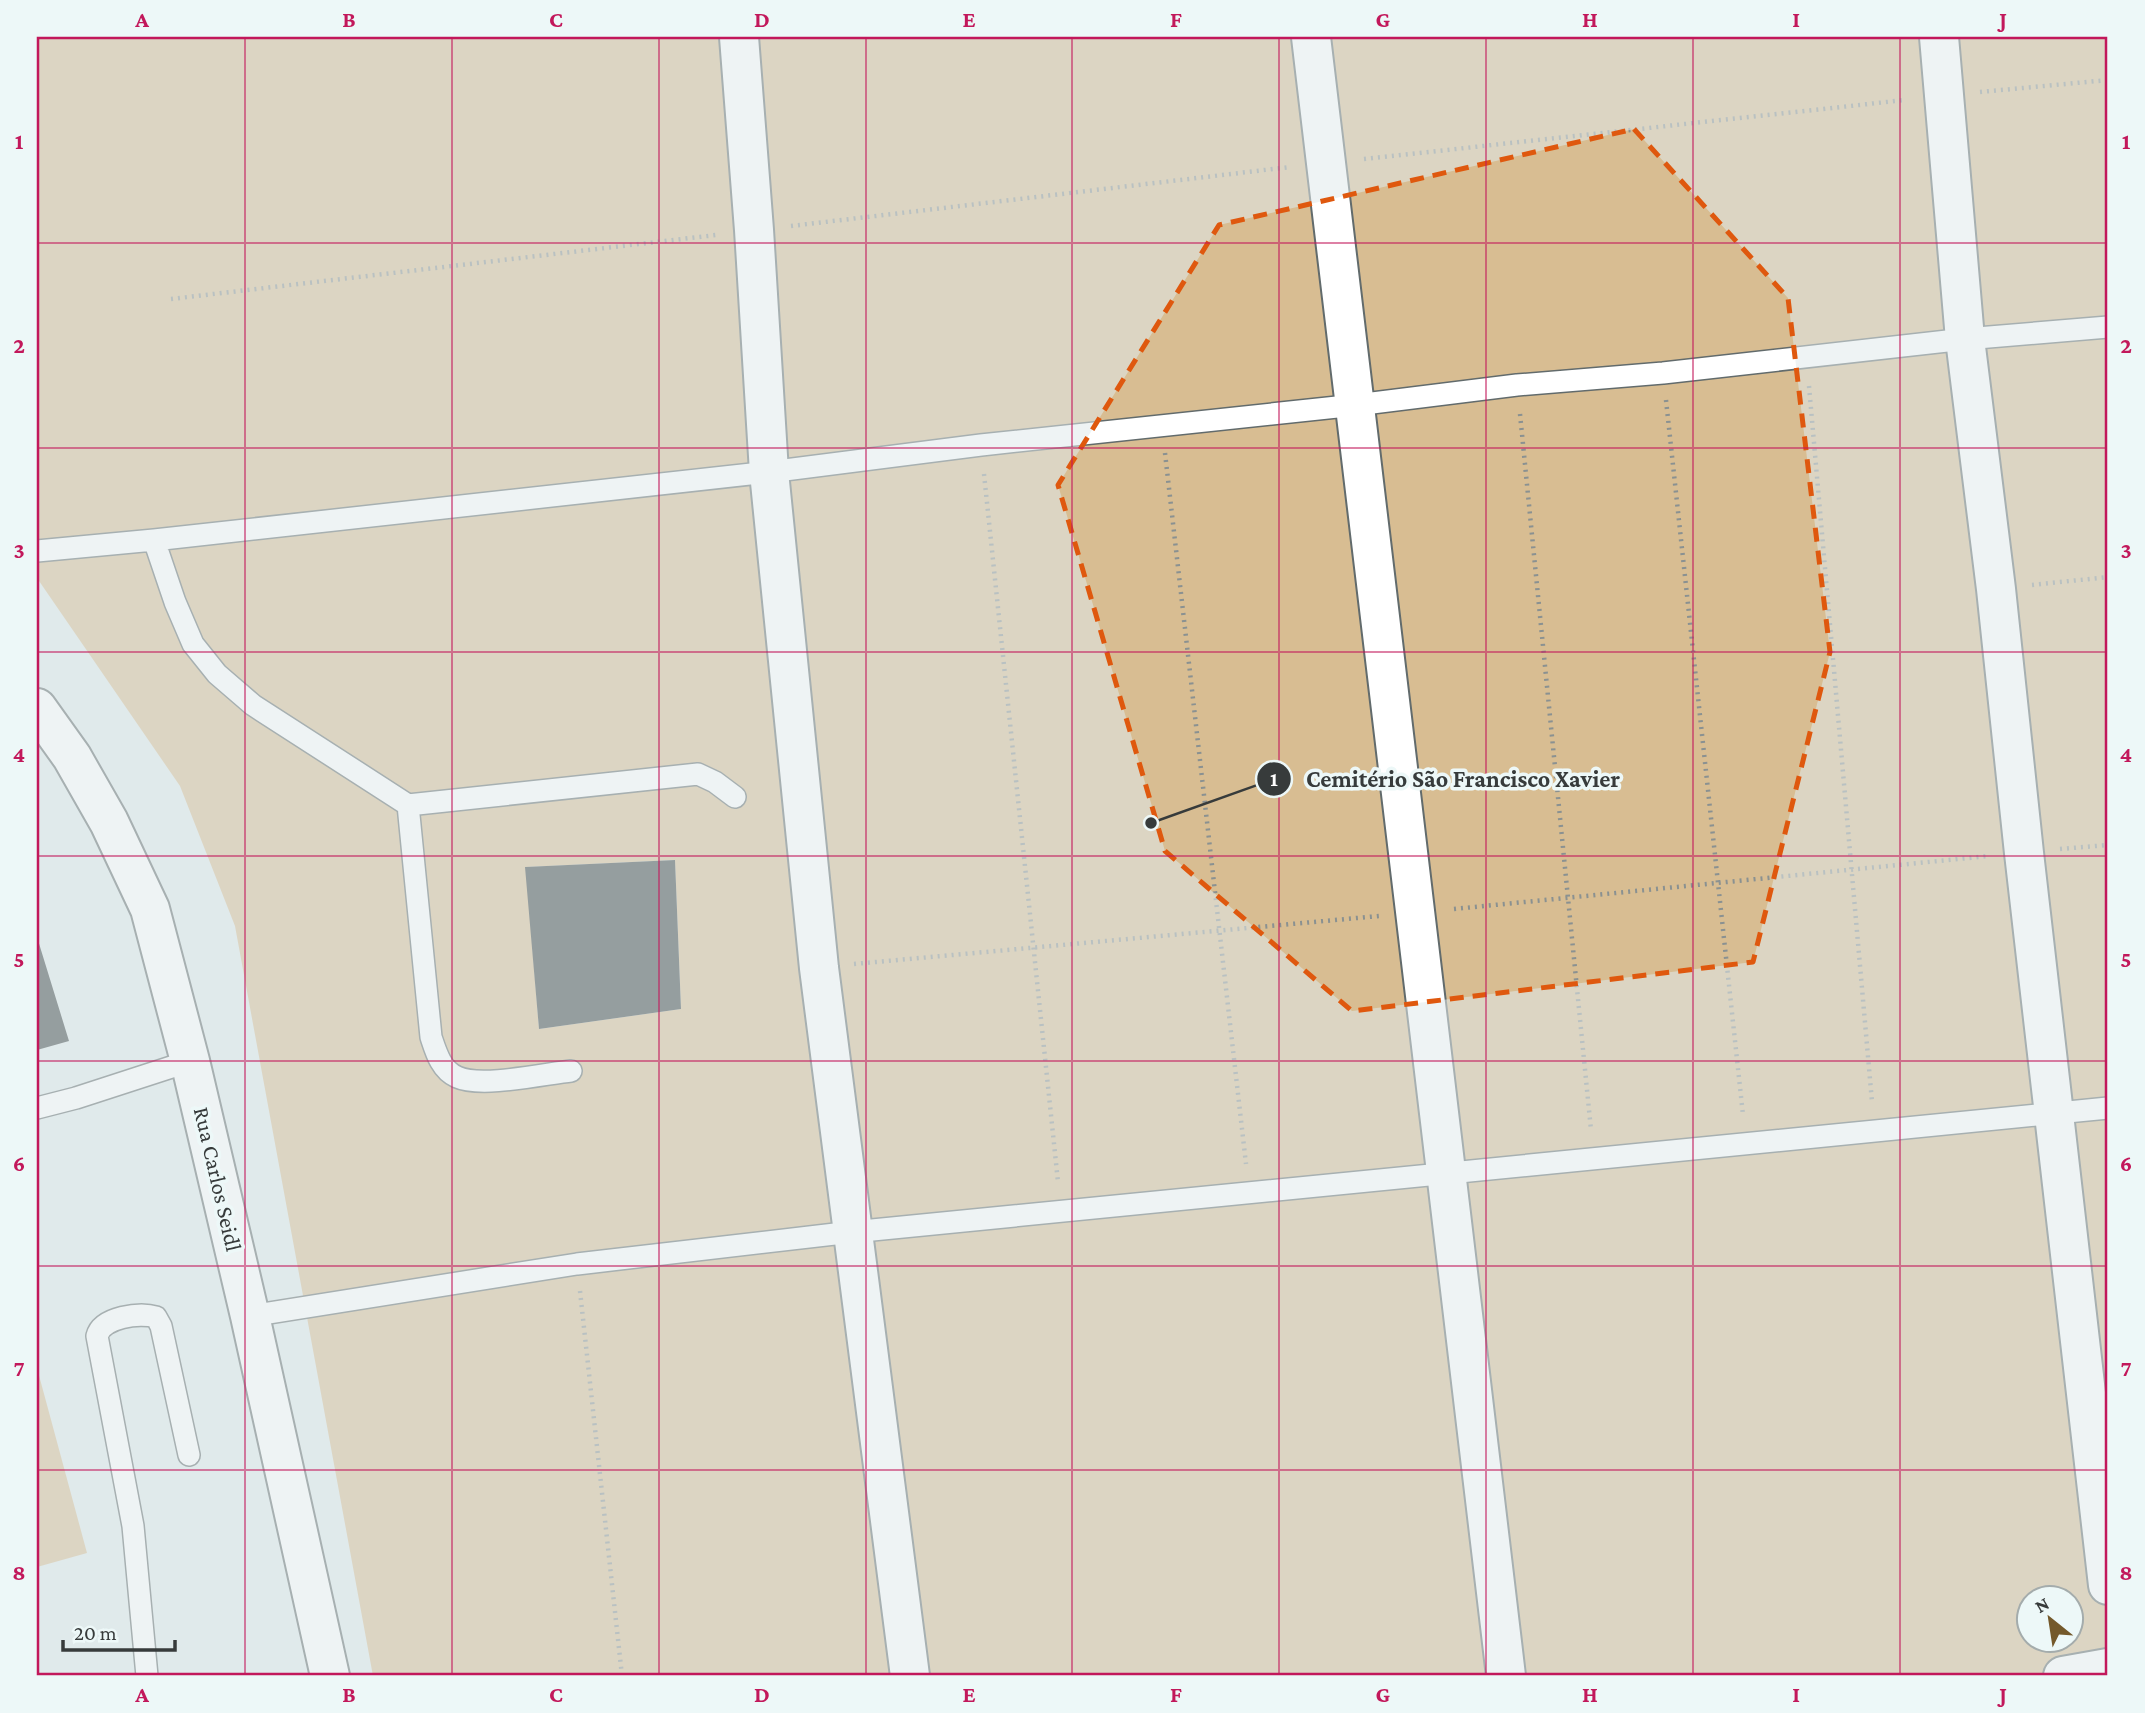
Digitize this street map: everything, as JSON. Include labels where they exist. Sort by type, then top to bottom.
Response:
[{"type":"street","points":[[739,37],[769,472],[819,968],[911,1676]]},
{"type":"street","points":[[1311,37],[1506,1676]]},
{"type":"street","points":[[1939,37],[1965,339],[1996,589],[2108,1585]]},
{"type":"street","name":"Rua Carlos Seidl","points":[[37,708],[72,758],[109,822],[150,909],[190,1061],[250,1316],[330,1676]]},
{"type":"street","points":[[2063,1676],[2108,1668]]},
{"type":"lane","points":[[37,551],[769,472],[981,444],[1356,405],[1517,385],[1663,373],[1965,339],[2108,327]]},
{"type":"lane","points":[[155,540],[175,602],[193,644],[217,674],[253,705],[408,805],[698,774],[715,782],[735,797]]},
{"type":"lane","points":[[408,805],[431,1037],[436,1055],[445,1069],[457,1077],[481,1082],[571,1071]]},
{"type":"lane","points":[[37,1108],[190,1061]]},
{"type":"lane","points":[[250,1316],[577,1264],[852,1232],[2108,1108]]},
{"type":"lane","points":[[147,1676],[134,1526],[97,1336],[105,1323],[146,1314],[156,1317],[161,1326],[189,1455]]},
{"type":"path","points":[[171,299],[1326,163],[1945,95],[2108,80]]},
{"type":"path","points":[[1806,357],[1875,1131]]},
{"type":"path","points":[[1663,373],[1746,1144]]},
{"type":"path","points":[[1517,385],[1594,1159]]},
{"type":"path","points":[[1161,425],[1250,1192]]},
{"type":"path","points":[[981,444],[1061,1211]]},
{"type":"path","points":[[1996,589],[2108,577]]},
{"type":"path","points":[[819,968],[2108,845]]},
{"type":"path","points":[[577,1264],[622,1676]]},
{"type":"highlighted area","points":[[1634,129],[1788,298],[1830,652],[1753,962],[1352,1011],[1165,851],[1058,485],[1219,225]]},
{"type":"shaded area","points":[[37,37],[2108,37],[2108,1676],[373,1676],[235,926],[180,786],[37,578]],"holes":[[[675,860],[681,1009],[539,1029],[526,867]]]},
{"type":"shaded area","points":[[37,1368],[87,1553],[37,1567]]},
{"type":"building","points":[[675,860],[681,1009],[539,1029],[525,867]]},
{"type":"building","points":[[37,937],[69,1041],[37,1050]]},
{"type":"place","name":"Cemitério São Francisco Xavier","points":[[1151,823]]}]
